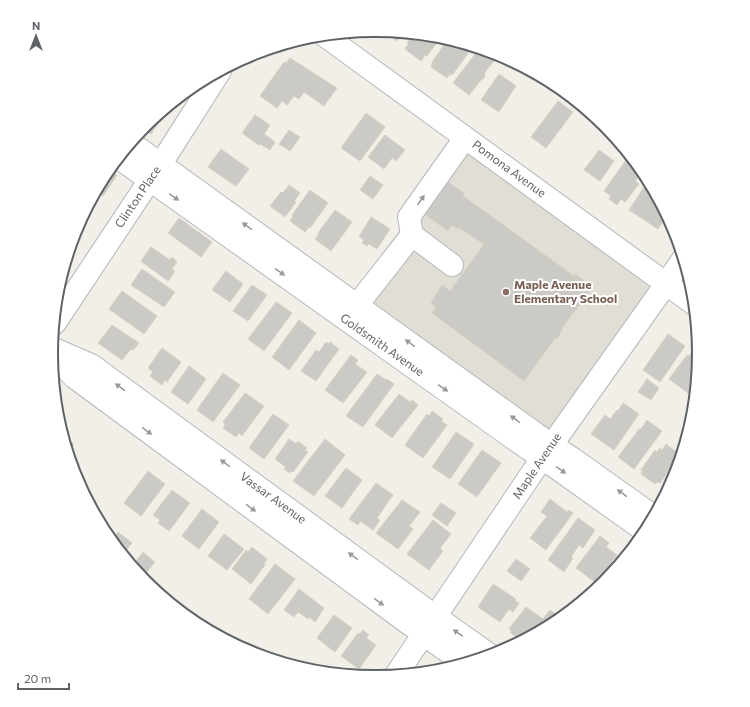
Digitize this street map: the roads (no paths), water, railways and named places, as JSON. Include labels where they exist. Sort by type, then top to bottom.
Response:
[{"type":"street","name":"Pomona Avenue","points":[[331,40],[686,298]]},
{"type":"street","name":"Clinton Place","points":[[61,313],[213,81]]},
{"type":"street","points":[[452,265],[412,235],[409,217],[465,138]]},
{"type":"street","name":"Goldsmith Avenue","points":[[135,148],[155,171],[352,312],[536,434],[547,451],[640,527]]},
{"type":"street","name":"Goldsmith Avenue","points":[[125,160],[155,171]]},
{"type":"street","points":[[352,312],[412,235]]},
{"type":"street","name":"Maple Avenue","points":[[400,669],[547,451],[679,265]]},
{"type":"street","name":"Vassar Avenue","points":[[58,351],[91,366],[423,634],[458,659]]},
{"type":"street","name":"Vassar Avenue","points":[[58,360],[74,377],[237,484],[484,651]]},
{"type":"street","name":"Goldsmith Avenue","points":[[547,451],[648,513]]},
{"type":"place","name":"Maple Avenue Elementary School","points":[[506,292]]}]
